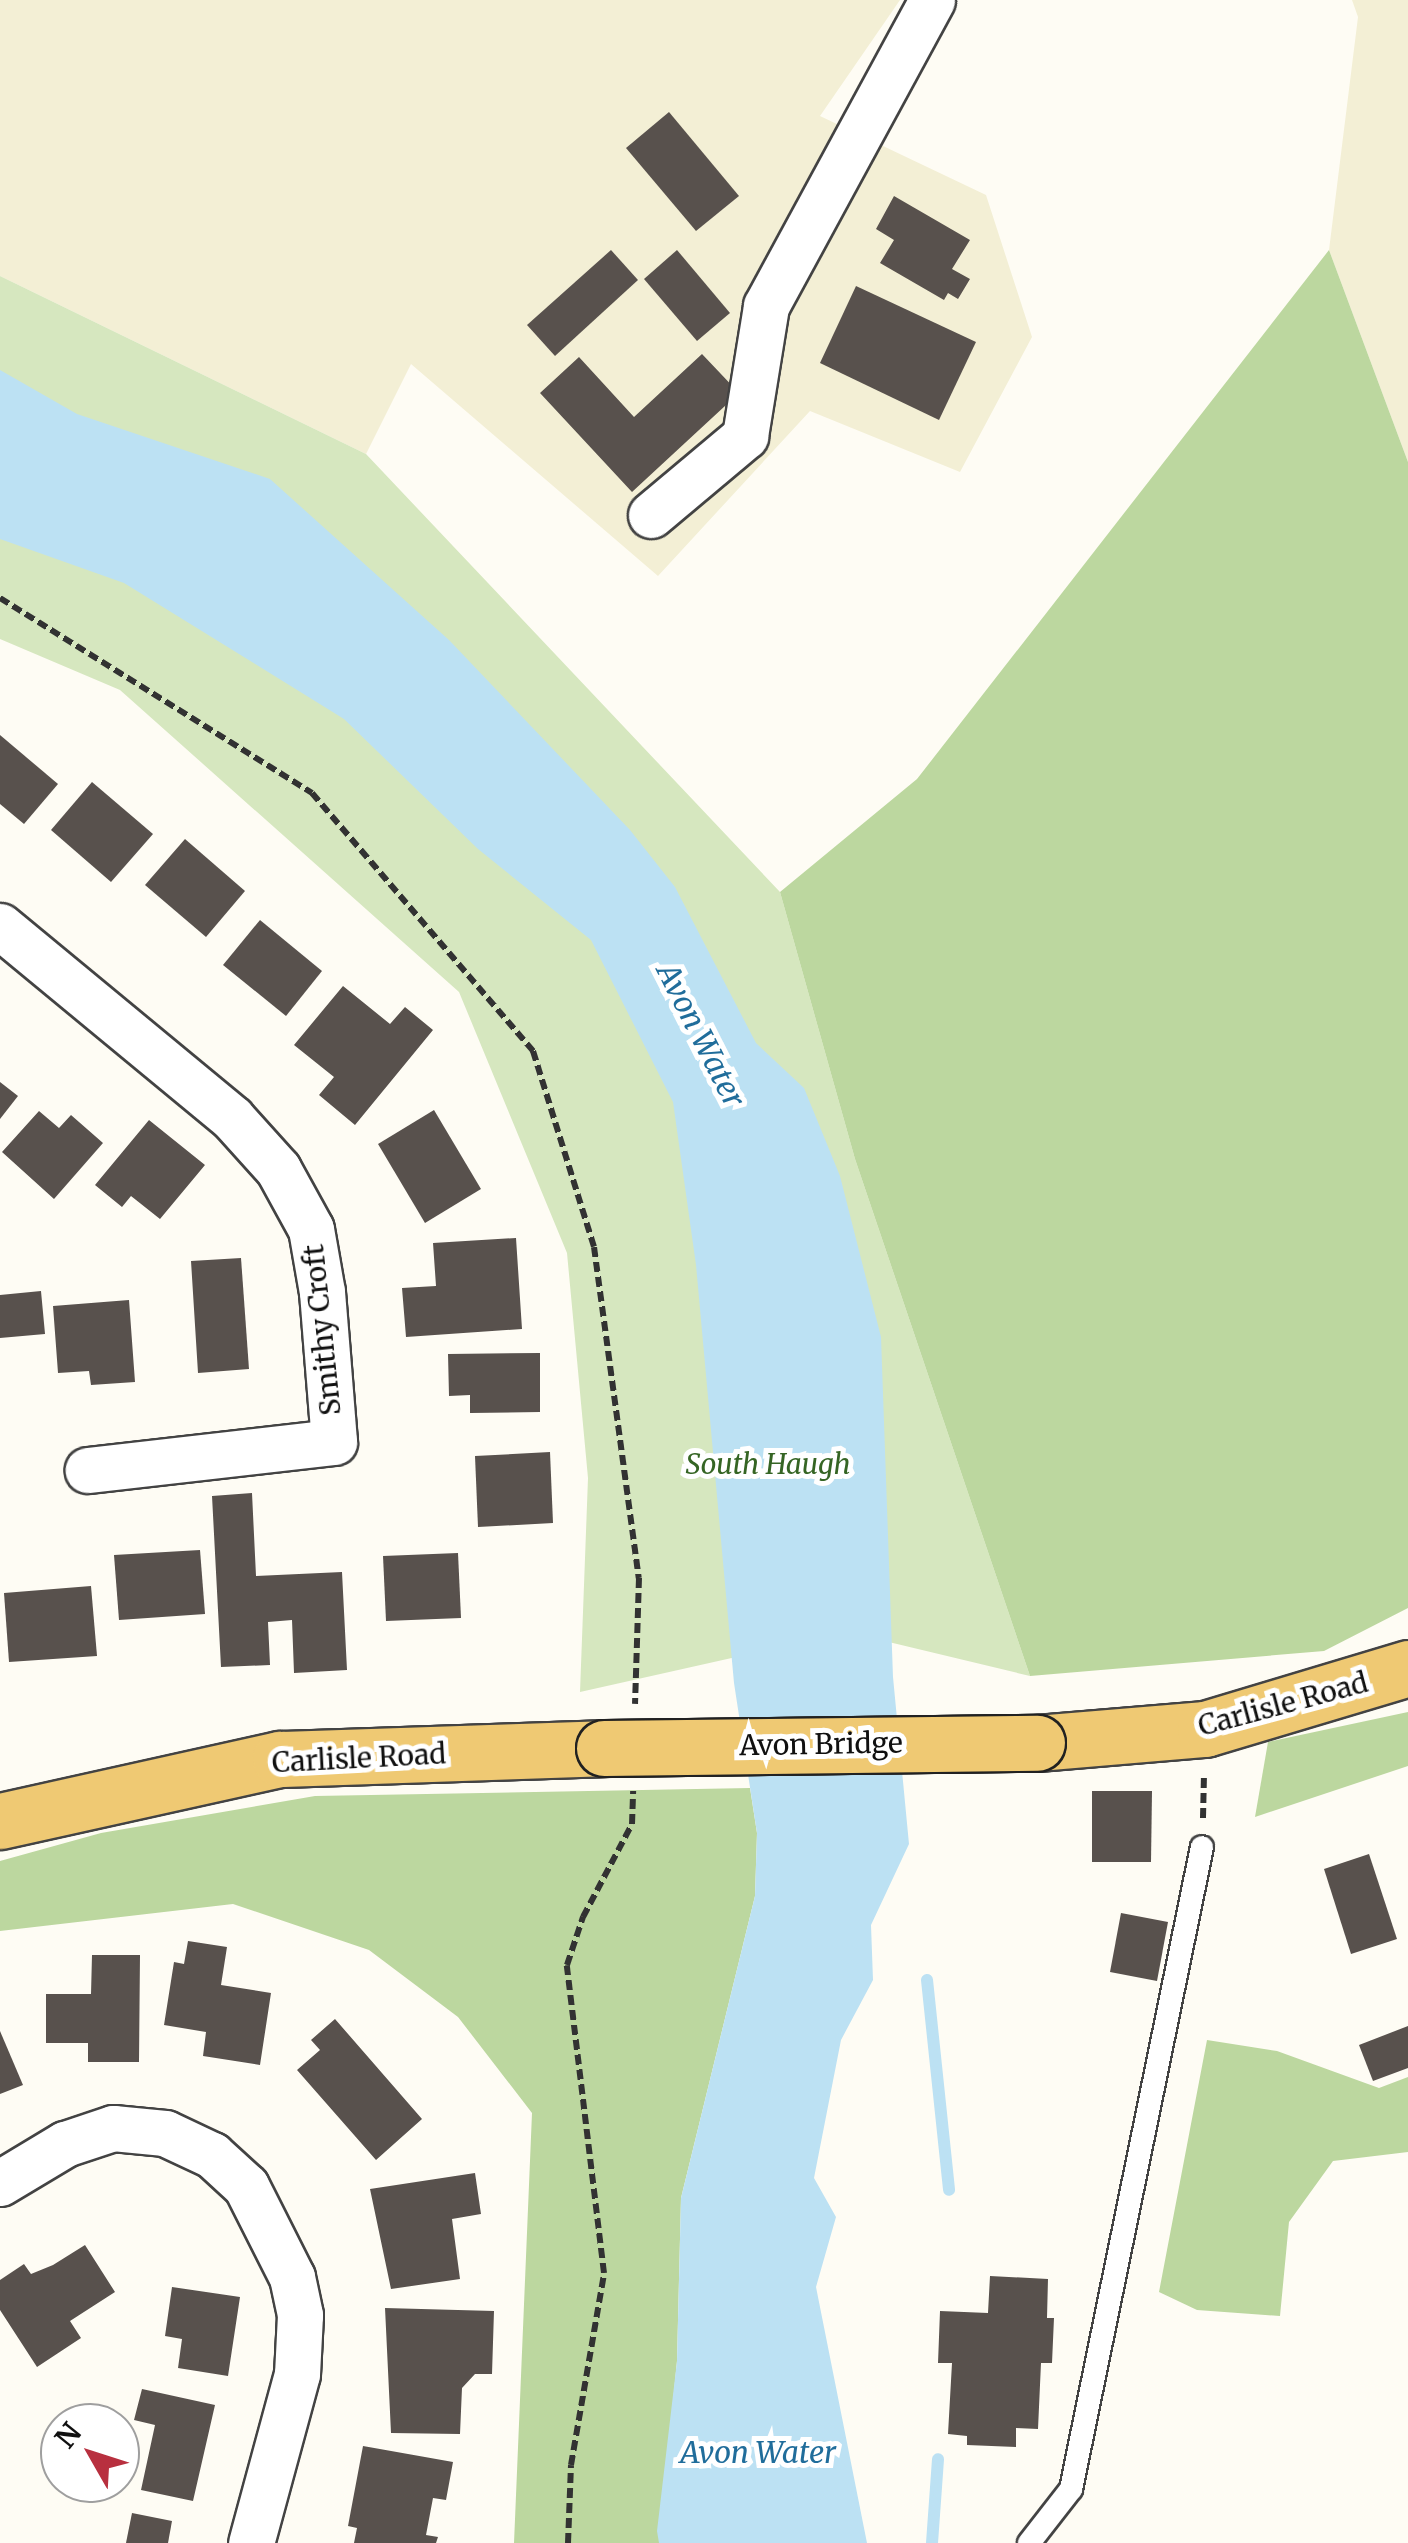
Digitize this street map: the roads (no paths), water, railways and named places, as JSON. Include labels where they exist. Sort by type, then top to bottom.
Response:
[{"type":"main road","name":"Carlisle Road","points":[[1037,1743],[1205,1729],[1408,1668]]},
{"type":"main road","name":"Avon Bridge","points":[[624,1748],[1037,1743]]},
{"type":"main road","name":"Carlisle Road","points":[[0,1821],[280,1759],[624,1748]]},
{"type":"street","points":[[652,515],[745,436],[766,306],[932,0]]},
{"type":"street","name":"Smithy Croft","points":[[0,926],[232,1118],[278,1170],[311,1230],[322,1292],[334,1442],[88,1470]]},
{"type":"street","points":[[0,2183],[65,2144],[113,2128],[165,2133],[212,2155],[246,2186],[292,2276],[300,2314],[296,2374],[251,2543]]},
{"type":"lane","points":[[1029,2543],[1071,2490],[1202,1847]]},
{"type":"water","name":"Avon Water","points":[[0,370],[77,414],[270,479],[449,640],[630,830],[675,887],[756,1043],[804,1088],[840,1176],[881,1337],[893,1677],[909,1844],[871,1925],[873,1980],[841,2040],[814,2178],[836,2217],[816,2287],[867,2543],[659,2543],[657,2531],[677,2361],[681,2198],[755,1896],[757,1833],[734,1683],[696,1265],[673,1102],[591,940],[478,849],[344,719],[124,583],[0,539]]},
{"type":"waterway","points":[[927,1980],[949,2190]]},
{"type":"waterway","points":[[932,2543],[938,2459]]},
{"type":"park label","name":"South Haugh","points":[[768,1464]]}]
